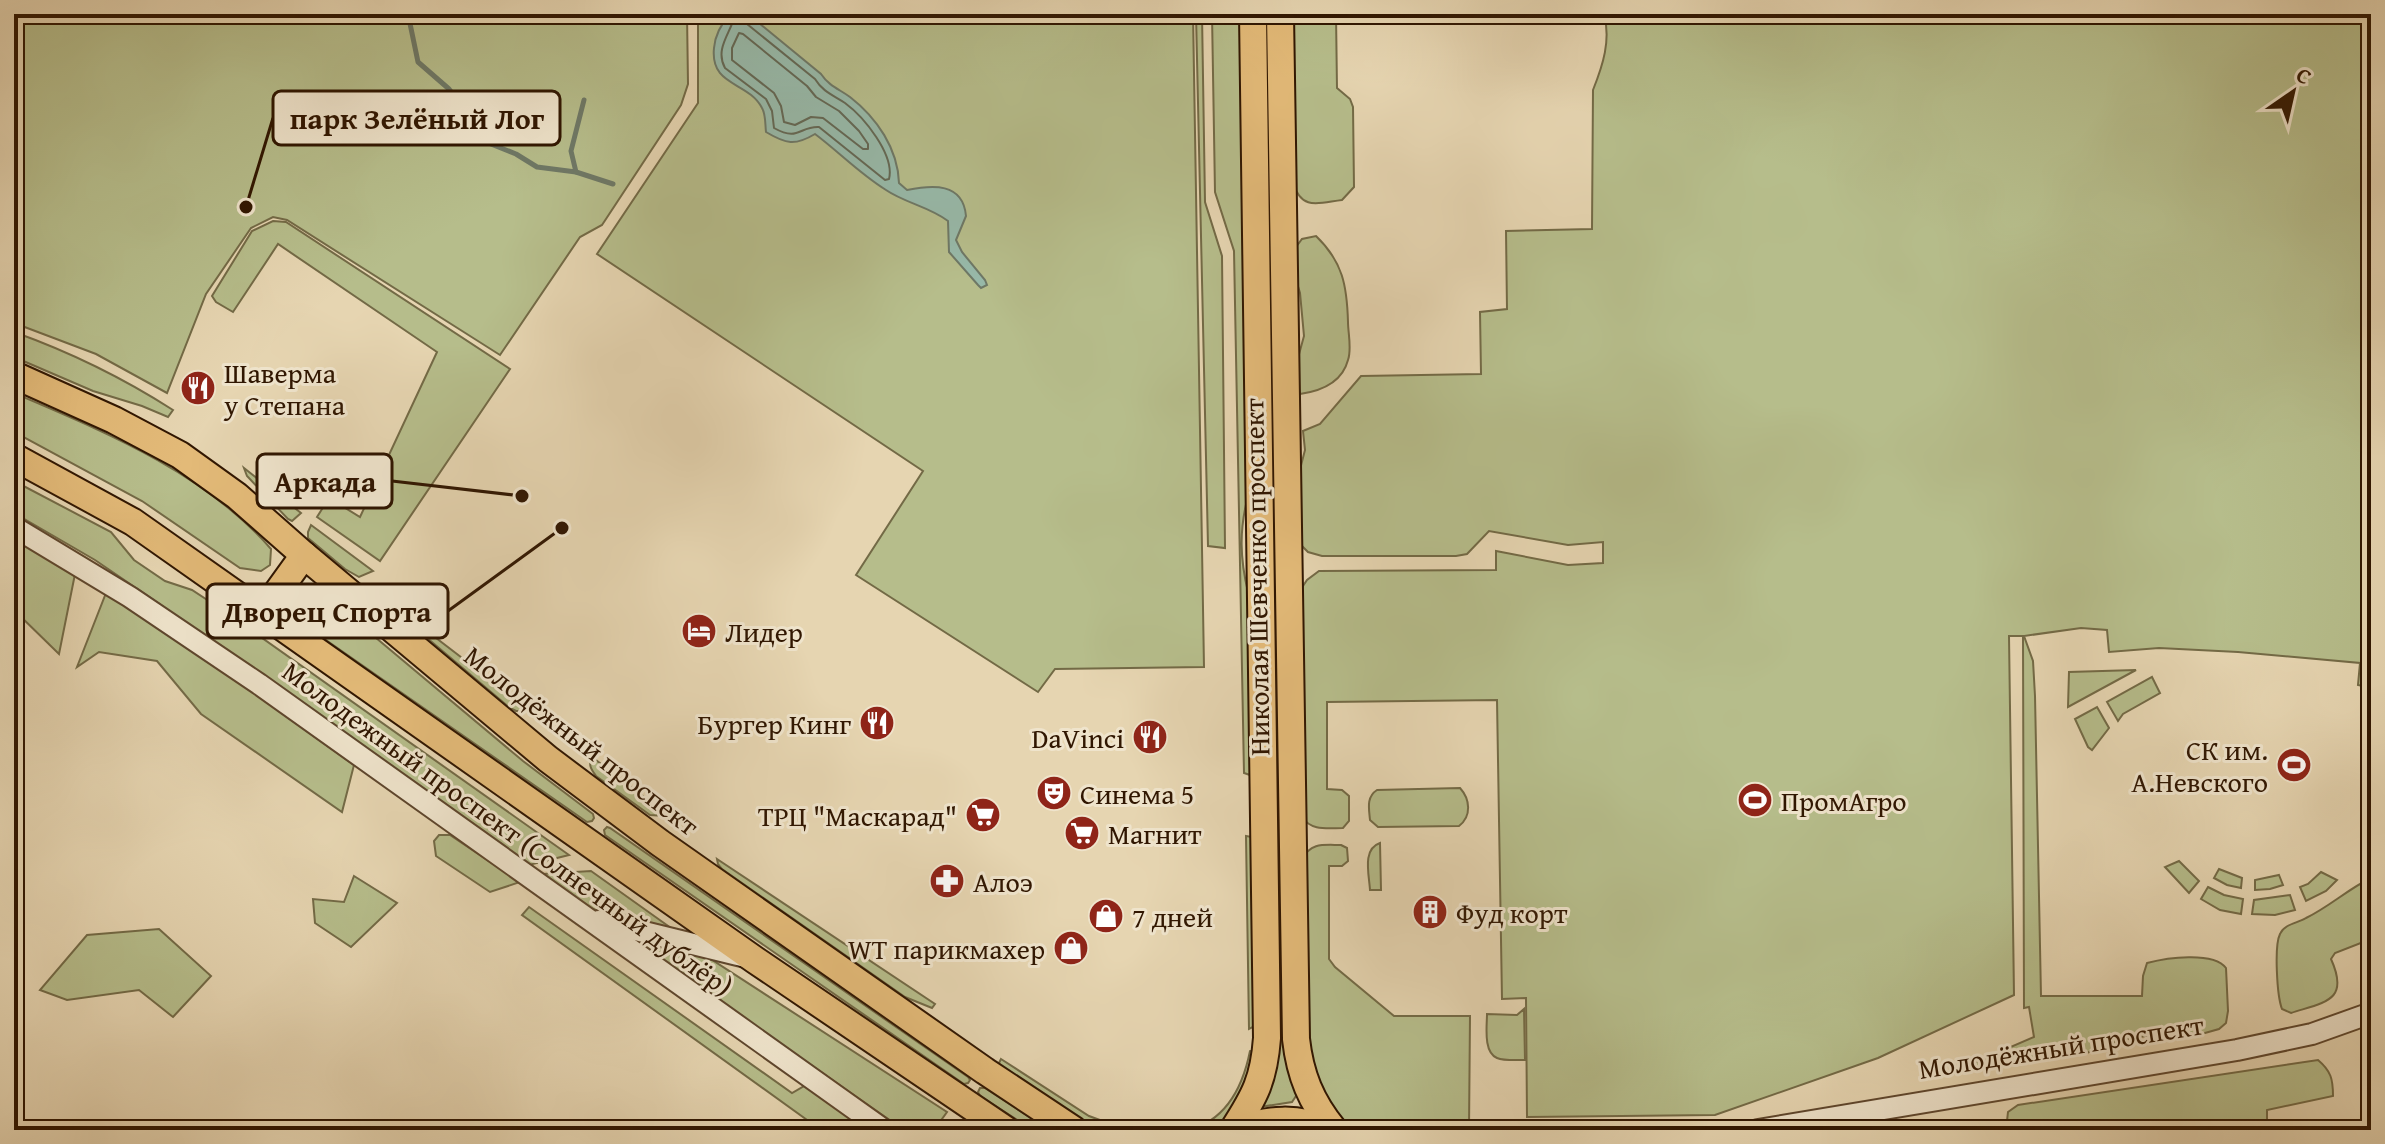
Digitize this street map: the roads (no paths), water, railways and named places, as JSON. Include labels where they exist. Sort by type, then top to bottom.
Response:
[{"type":"main road","name":"Николая Шевченко проспект","points":[[1253,14],[1270,214],[1296,1039],[1306,1088],[1334,1130]]},
{"type":"main road","name":"Николая Шевченко проспект","points":[[1233,1130],[1258,1087],[1265,1066],[1267,1038],[1270,214],[1280,14]]},
{"type":"main road","name":"Молодёжный проспект","points":[[14,375],[114,420],[180,455],[237,496],[548,759],[670,850],[1074,1130]]},
{"type":"main road","points":[[14,457],[133,522],[755,960],[1006,1130]]},
{"type":"main road","points":[[263,612],[304,555]]},
{"type":"main road","points":[[1240,1130],[1259,1122],[1289,1120],[1325,1130]]},
{"type":"street","name":"Молодежный проспект (Солнечный дублёр)","points":[[14,527],[130,597],[259,684],[884,1130]]},
{"type":"street","points":[[587,918],[755,960]]},
{"type":"street","name":"Молодёжный проспект","points":[[1758,1130],[2237,1050],[2312,1034],[2371,1013]]},
{"type":"water","points":[[730,14],[748,14],[860,105],[884,135],[895,158],[899,183],[907,190],[945,188],[959,197],[966,216],[956,240],[987,285],[981,288],[949,252],[948,221],[886,190],[815,134],[790,142],[766,132],[765,117],[756,99],[724,77],[714,61],[716,39]]},
{"type":"waterway","points":[[408,14],[418,62],[449,89],[491,144],[537,167],[576,172],[613,184]]},
{"type":"waterway","points":[[576,172],[571,151],[584,100]]},
{"type":"place","name":"парк Зелёный Лог","points":[[246,207]]},
{"type":"place","name":"Шаверма у Степана","points":[[198,388]]},
{"type":"place","name":"Аркада","points":[[522,496]]},
{"type":"place","name":"Дворец Спорта","points":[[562,528]]},
{"type":"place","name":"Лидер","points":[[699,631]]},
{"type":"place","name":"Бургер Кинг","points":[[877,723]]},
{"type":"place","name":"DaVinci","points":[[1150,737]]},
{"type":"place","name":"СК им. А.Невского","points":[[2294,765]]},
{"type":"place","name":"Синема 5","points":[[1054,793]]},
{"type":"place","name":"ПромАгро","points":[[1755,800]]},
{"type":"place","name":"ТРЦ \"Маскарад\"","points":[[983,815]]},
{"type":"place","name":"Магнит","points":[[1082,833]]},
{"type":"place","name":"Алоэ","points":[[947,881]]},
{"type":"place","name":"Фуд корт","points":[[1430,912]]},
{"type":"place","name":"7 дней","points":[[1106,916]]},
{"type":"place","name":"WT парикмахер","points":[[1071,948]]}]
